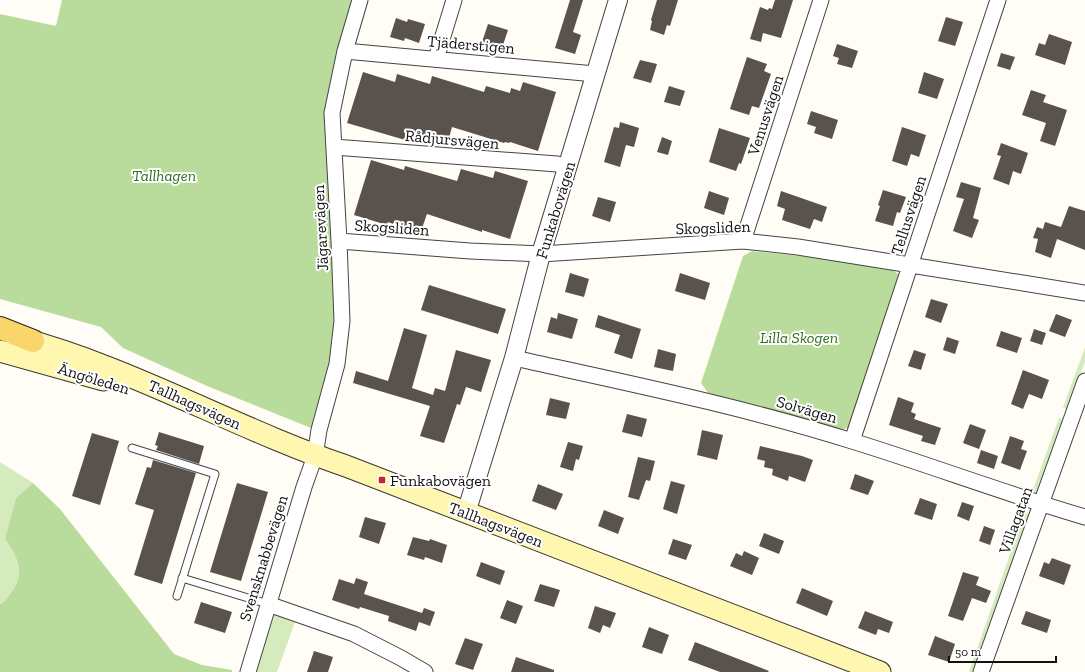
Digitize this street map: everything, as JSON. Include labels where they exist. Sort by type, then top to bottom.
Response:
[{"type":"main road","points":[[0,328],[33,341]]},
{"type":"main road","name":"Tallhagsvägen","points":[[0,333],[33,341],[68,353],[151,385],[233,422],[315,456],[346,466],[880,672]]},
{"type":"main road","name":"Ängöleden","points":[[0,351],[96,377],[233,422]]},
{"type":"street","name":"Jägarevägen","points":[[315,456],[319,430],[337,364],[342,321],[332,113],[345,51],[360,0]]},
{"type":"street","points":[[436,59],[454,0]]},
{"type":"street","name":"Funkabovägen","points":[[466,513],[514,358],[541,254],[618,0]]},
{"type":"street","name":"Venusvägen","points":[[743,241],[821,0]]},
{"type":"street","name":"Tellusvägen","points":[[852,441],[998,0]]},
{"type":"street","name":"Tjäderstigen","points":[[345,51],[595,74]]},
{"type":"street","name":"Rådjursvägen","points":[[334,147],[557,164],[568,167]]},
{"type":"street","name":"Skogsliden","points":[[339,241],[470,251],[541,254],[743,241],[798,247],[1085,293]]},
{"type":"street","name":"Solvägen","points":[[514,358],[768,416],[852,441],[1040,504],[1085,517]]},
{"type":"street","name":"Villagatan","points":[[981,672],[1085,381]]},
{"type":"street","name":"Svensknabbevägen","points":[[248,672],[304,487],[315,456]]},
{"type":"street","points":[[268,604],[354,634],[425,672]]},
{"type":"lane","points":[[132,448],[215,474],[177,596]]},
{"type":"lane","points":[[182,578],[268,604]]},
{"type":"green space","name":"Tallhagen","points":[[62,0],[352,0],[337,52],[324,113],[334,319],[329,362],[311,428],[207,386],[123,348],[101,327],[0,299],[0,14],[56,26]]},
{"type":"green space","name":"Lilla Skogen","points":[[752,251],[888,265],[901,277],[851,426],[842,430],[708,393],[701,383],[743,256]]},
{"type":"green space","points":[[1085,347],[1085,362],[1067,409],[1063,408]]},
{"type":"green space","points":[[1059,418],[1063,420],[1038,494],[1031,495]]},
{"type":"green space","points":[[0,462],[33,483],[16,498],[5,539],[17,559],[19,572],[16,585],[5,601],[0,604]]},
{"type":"green space","points":[[33,483],[60,509],[174,654],[202,665],[232,670],[232,672],[0,672],[0,604],[6,600],[16,585],[19,572],[17,559],[5,539],[16,498]]},
{"type":"green space","points":[[1028,513],[1030,516],[973,672],[969,672],[1024,514]]},
{"type":"green space","points":[[268,604],[298,614],[277,672],[244,672]]},
{"type":"building","points":[[570,0],[583,0],[573,32],[581,35],[575,54],[555,48]]},
{"type":"building","points":[[657,0],[678,0],[670,26],[667,25],[664,35],[650,30],[651,20]]},
{"type":"building","points":[[775,0],[793,0],[781,38],[763,33],[761,42],[750,39],[760,7],[768,10],[769,8],[772,9]]},
{"type":"building","points":[[946,17],[963,22],[955,46],[938,41]]},
{"type":"building","points":[[396,18],[407,22],[408,19],[425,24],[419,43],[405,38],[404,41],[390,37]]},
{"type":"building","points":[[488,24],[508,30],[502,48],[482,42]]},
{"type":"building","points":[[1049,34],[1072,42],[1065,65],[1035,55],[1039,43],[1045,45]]},
{"type":"building","points":[[837,44],[858,51],[852,68],[837,64],[839,58],[833,56]]},
{"type":"building","points":[[1001,53],[1015,57],[1010,70],[997,66]]},
{"type":"building","points":[[747,57],[767,64],[764,71],[771,74],[759,108],[752,106],[749,115],[730,109]]},
{"type":"building","points":[[640,60],[657,64],[651,83],[633,78]]},
{"type":"building","points":[[363,72],[395,82],[397,74],[430,84],[432,76],[484,92],[486,86],[510,93],[511,88],[520,91],[523,82],[556,92],[538,151],[510,142],[504,143],[452,127],[447,145],[419,136],[414,136],[412,142],[347,123]]},
{"type":"building","points":[[924,72],[944,79],[937,99],[918,93]]},
{"type":"building","points":[[669,86],[685,91],[680,106],[664,102]]},
{"type":"building","points":[[1031,90],[1046,95],[1043,102],[1067,110],[1055,146],[1040,141],[1046,123],[1022,115]]},
{"type":"building","points":[[811,111],[838,120],[832,139],[814,133],[816,127],[807,124]]},
{"type":"building","points":[[620,122],[639,128],[634,147],[626,145],[620,167],[604,162],[614,127],[619,128]]},
{"type":"building","points":[[902,127],[926,135],[919,157],[911,154],[907,166],[892,161]]},
{"type":"building","points":[[719,128],[750,138],[741,164],[739,163],[736,171],[709,162]]},
{"type":"building","points":[[662,137],[672,141],[668,155],[657,152]]},
{"type":"building","points":[[1001,143],[1028,153],[1021,174],[1013,171],[1009,185],[993,179],[1001,156],[997,155]]},
{"type":"building","points":[[371,160],[404,170],[405,166],[457,181],[461,169],[493,178],[495,171],[528,181],[510,239],[482,230],[482,232],[427,214],[421,231],[388,222],[387,225],[354,215]]},
{"type":"building","points":[[961,182],[981,188],[973,218],[979,220],[972,238],[953,231],[964,199],[956,197]]},
{"type":"building","points":[[883,190],[906,197],[900,213],[897,212],[893,226],[875,221]]},
{"type":"building","points":[[709,191],[729,198],[724,215],[704,208]]},
{"type":"building","points":[[781,191],[827,207],[822,222],[814,219],[810,229],[782,220],[785,209],[777,206]]},
{"type":"building","points":[[598,197],[616,202],[610,222],[592,216]]},
{"type":"building","points":[[1069,206],[1085,211],[1085,250],[1057,239],[1051,258],[1035,252],[1038,239],[1033,238],[1037,227],[1043,229],[1045,222],[1061,227]]},
{"type":"building","points":[[570,273],[589,279],[584,297],[565,292]]},
{"type":"building","points":[[680,273],[710,283],[705,300],[675,291]]},
{"type":"building","points":[[429,285],[506,309],[498,334],[421,310]]},
{"type":"building","points":[[931,299],[948,304],[941,323],[925,317]]},
{"type":"building","points":[[558,313],[578,319],[572,339],[547,332],[551,317],[557,319]]},
{"type":"building","points":[[1056,314],[1072,320],[1065,337],[1049,331]]},
{"type":"building","points":[[598,315],[641,329],[632,359],[614,353],[620,335],[595,327]]},
{"type":"building","points":[[404,328],[427,335],[412,388],[433,395],[435,388],[445,391],[456,350],[491,360],[481,392],[466,387],[460,405],[457,404],[444,443],[420,436],[430,406],[353,383],[356,371],[388,381]]},
{"type":"building","points":[[1034,329],[1046,333],[1042,345],[1030,341]]},
{"type":"building","points":[[1001,331],[1022,338],[1017,353],[996,346]]},
{"type":"building","points":[[947,337],[959,341],[955,354],[943,350]]},
{"type":"building","points":[[658,349],[676,354],[673,371],[654,367]]},
{"type":"building","points":[[914,350],[926,354],[921,370],[908,366]]},
{"type":"building","points":[[1023,370],[1049,380],[1042,399],[1029,394],[1023,409],[1011,404]]},
{"type":"building","points":[[898,397],[914,403],[911,412],[916,414],[914,419],[941,428],[935,445],[921,441],[923,436],[889,425]]},
{"type":"building","points":[[550,398],[570,403],[566,419],[546,415]]},
{"type":"building","points":[[627,414],[647,419],[642,437],[622,432]]},
{"type":"building","points":[[970,424],[986,430],[979,449],[963,443]]},
{"type":"building","points":[[702,430],[723,435],[717,460],[697,455]]},
{"type":"building","points":[[159,432],[204,446],[199,464],[156,450],[158,446],[155,445]]},
{"type":"building","points":[[92,433],[119,441],[100,505],[72,496]]},
{"type":"building","points":[[1010,436],[1024,441],[1021,449],[1027,451],[1020,470],[1001,463]]},
{"type":"building","points":[[568,442],[583,446],[579,460],[576,459],[573,471],[560,467]]},
{"type":"building","points":[[760,446],[813,460],[805,482],[789,476],[788,481],[772,475],[773,469],[764,467],[765,461],[757,459]]},
{"type":"building","points":[[981,450],[998,456],[994,469],[977,463]]},
{"type":"building","points":[[638,457],[655,461],[650,481],[646,480],[639,500],[628,497]]},
{"type":"building","points":[[153,460],[196,473],[162,584],[134,575],[154,510],[135,504],[147,467],[151,468]]},
{"type":"building","points":[[855,474],[874,481],[868,495],[850,489]]},
{"type":"building","points":[[671,481],[685,485],[677,514],[663,509]]},
{"type":"building","points":[[237,483],[268,492],[241,581],[210,572]]},
{"type":"building","points":[[538,484],[563,494],[556,510],[532,501]]},
{"type":"building","points":[[920,498],[937,504],[932,520],[914,514]]},
{"type":"building","points":[[962,502],[974,506],[969,521],[957,516]]},
{"type":"building","points":[[604,510],[624,518],[618,534],[598,526]]},
{"type":"building","points":[[365,517],[386,523],[379,544],[359,537]]},
{"type":"building","points":[[984,526],[995,530],[990,545],[979,541]]},
{"type":"building","points":[[764,533],[784,541],[779,554],[759,546]]},
{"type":"building","points":[[413,537],[429,541],[430,539],[447,545],[442,563],[425,557],[424,560],[407,555]]},
{"type":"building","points":[[673,539],[692,545],[686,560],[668,554]]},
{"type":"building","points":[[744,551],[759,558],[752,575],[730,566],[736,553],[742,556]]},
{"type":"building","points":[[1052,558],[1071,565],[1064,585],[1039,576],[1044,562],[1049,564]]},
{"type":"building","points":[[481,562],[505,571],[500,585],[476,576]]},
{"type":"building","points":[[963,572],[979,577],[976,585],[991,591],[986,603],[972,598],[963,621],[948,616]]},
{"type":"building","points":[[356,578],[368,582],[364,594],[422,613],[424,608],[435,612],[430,626],[419,622],[416,631],[388,621],[389,616],[360,607],[359,609],[332,600],[339,579],[354,584]]},
{"type":"building","points":[[540,584],[560,590],[554,607],[534,601]]},
{"type":"building","points":[[802,588],[833,601],[827,616],[796,603]]},
{"type":"building","points":[[507,600],[523,606],[516,624],[500,618]]},
{"type":"building","points":[[201,602],[232,612],[225,633],[194,623]]},
{"type":"building","points":[[595,606],[616,613],[610,628],[603,625],[600,633],[588,628]]},
{"type":"building","points":[[865,611],[893,622],[889,633],[878,629],[876,635],[858,628]]},
{"type":"building","points":[[1026,611],[1051,620],[1047,633],[1021,624]]},
{"type":"building","points":[[649,627],[669,635],[662,654],[642,647]]},
{"type":"building","points":[[935,636],[955,644],[949,662],[928,655]]},
{"type":"building","points":[[465,638],[483,644],[473,670],[455,664]]},
{"type":"building","points":[[695,642],[769,671],[720,672],[688,660]]},
{"type":"building","points":[[314,651],[333,657],[328,672],[307,672]]},
{"type":"building","points":[[516,657],[554,670],[554,672],[511,672]]},
{"type":"place","name":"Funkabovägen","points":[[382,480]]}]
